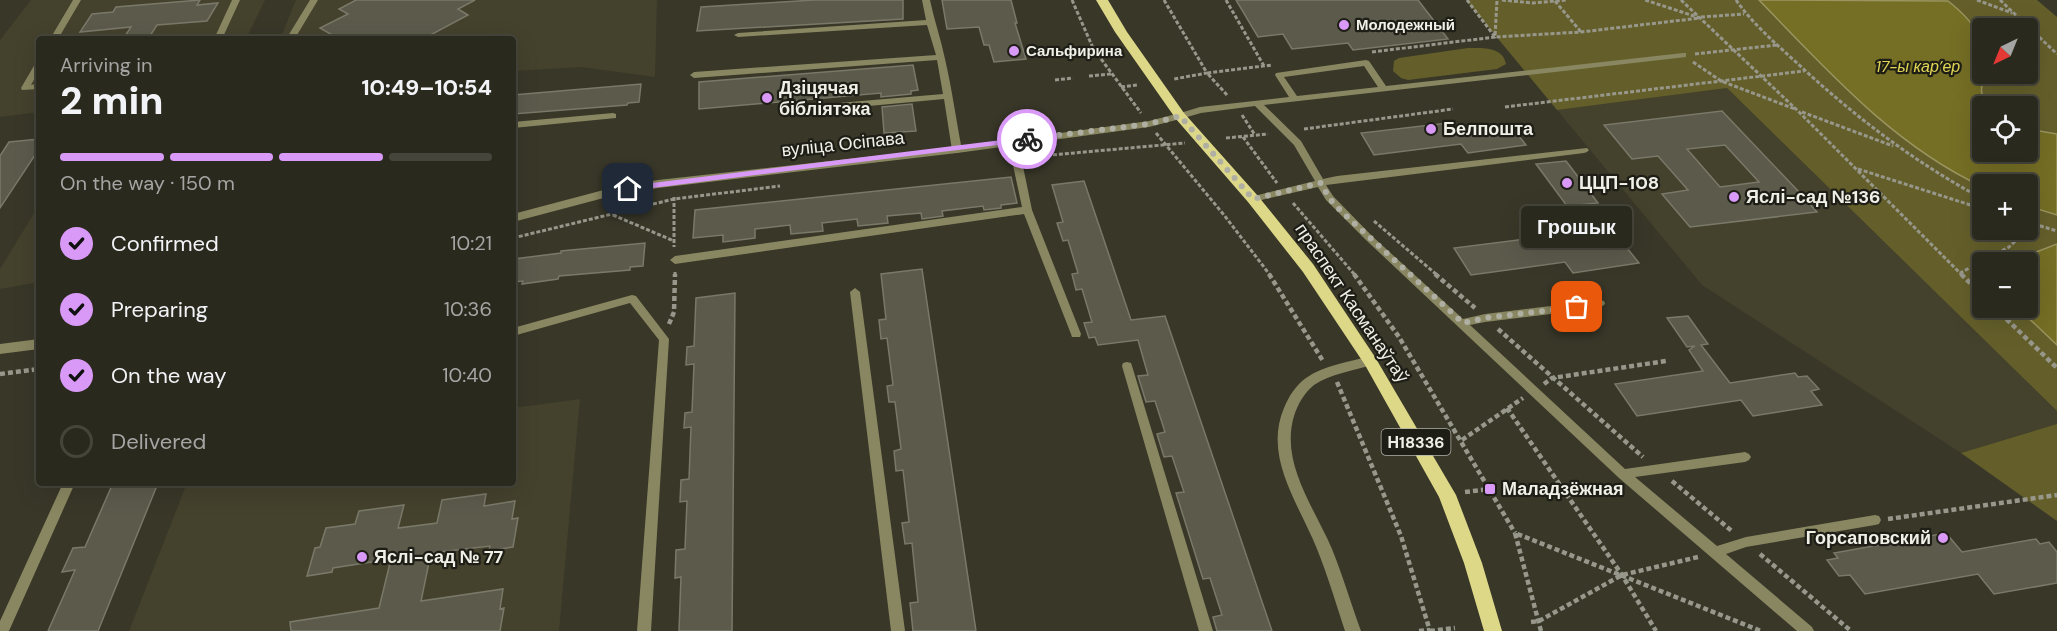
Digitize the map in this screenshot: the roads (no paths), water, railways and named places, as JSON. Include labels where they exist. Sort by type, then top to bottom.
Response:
[{"type":"main road","name":"праспект Касманаўтаў","points":[[1102,0],[1121,32],[1180,116],[1253,199],[1308,268],[1370,361],[1447,495],[1473,563],[1494,631]]},
{"type":"street","name":"вуліца Осіпава","points":[[516,217],[615,191],[650,185],[957,150],[1149,124],[1180,116]]},
{"type":"street","points":[[0,349],[36,344]]},
{"type":"street","points":[[1353,631],[1327,555],[1285,458],[1284,438],[1287,417],[1293,402],[1313,379],[1370,361]]},
{"type":"lane","points":[[56,36],[77,0]]},
{"type":"lane","points":[[219,36],[236,0]]},
{"type":"lane","points":[[292,36],[314,0]]},
{"type":"lane","points":[[926,0],[941,57],[957,150]]},
{"type":"lane","points":[[738,35],[930,22]]},
{"type":"lane","points":[[1180,116],[1200,110],[1257,103],[1683,55]]},
{"type":"lane","points":[[694,75],[941,57]]},
{"type":"lane","points":[[1294,99],[1279,75],[1366,63],[1384,89]]},
{"type":"lane","points":[[36,69],[25,88],[36,86]]},
{"type":"lane","points":[[815,108],[949,96]]},
{"type":"lane","points":[[1257,103],[1298,143],[1329,198],[1337,206],[1623,474],[1807,631]]},
{"type":"lane","points":[[516,125],[613,116]]},
{"type":"lane","points":[[1013,141],[1027,210],[1076,334]]},
{"type":"lane","points":[[1253,199],[1337,179],[1584,150]]},
{"type":"lane","points":[[675,260],[1027,210]]},
{"type":"lane","points":[[855,292],[898,631]]},
{"type":"lane","points":[[516,331],[632,299],[664,339],[644,631]]},
{"type":"lane","points":[[1463,323],[1485,318],[1600,304]]},
{"type":"lane","points":[[1127,366],[1206,631]]},
{"type":"lane","points":[[1623,474],[1745,457]]},
{"type":"lane","points":[[2,631],[68,486]]},
{"type":"lane","points":[[1716,552],[1746,542],[1875,520]]},
{"type":"water","name":"17-ы кар’ер","points":[[1759,0],[1948,1],[1972,24],[1972,84],[1983,84],[1983,96],[1972,96],[1972,162],[2038,162],[2038,131],[2057,134],[2057,215],[2038,209],[2038,174],[1972,174],[1972,181],[1950,170],[1891,128],[1810,53]]},
{"type":"water","points":[[2057,244],[2057,345],[2029,318],[2038,318],[2038,252],[2036,252]]},
{"type":"place","name":"Молодежный","points":[[1344,25]]},
{"type":"place","name":"Сальфирина","points":[[1014,51]]},
{"type":"place","name":"Дзіцячая бібліятэка","points":[[767,98]]},
{"type":"place","name":"Белпошта","points":[[1431,129]]},
{"type":"place","name":"ЦЦП-108","points":[[1567,183]]},
{"type":"place","name":"Яслі-сад №136","points":[[1734,197]]},
{"type":"place","name":"Грошык","points":[[1577,307]]},
{"type":"place","name":"Маладзёжная","points":[[1490,489]]},
{"type":"place","name":"Горсаповский","points":[[1943,538]]},
{"type":"place","name":"Яслі-сад № 77","points":[[362,557]]}]
